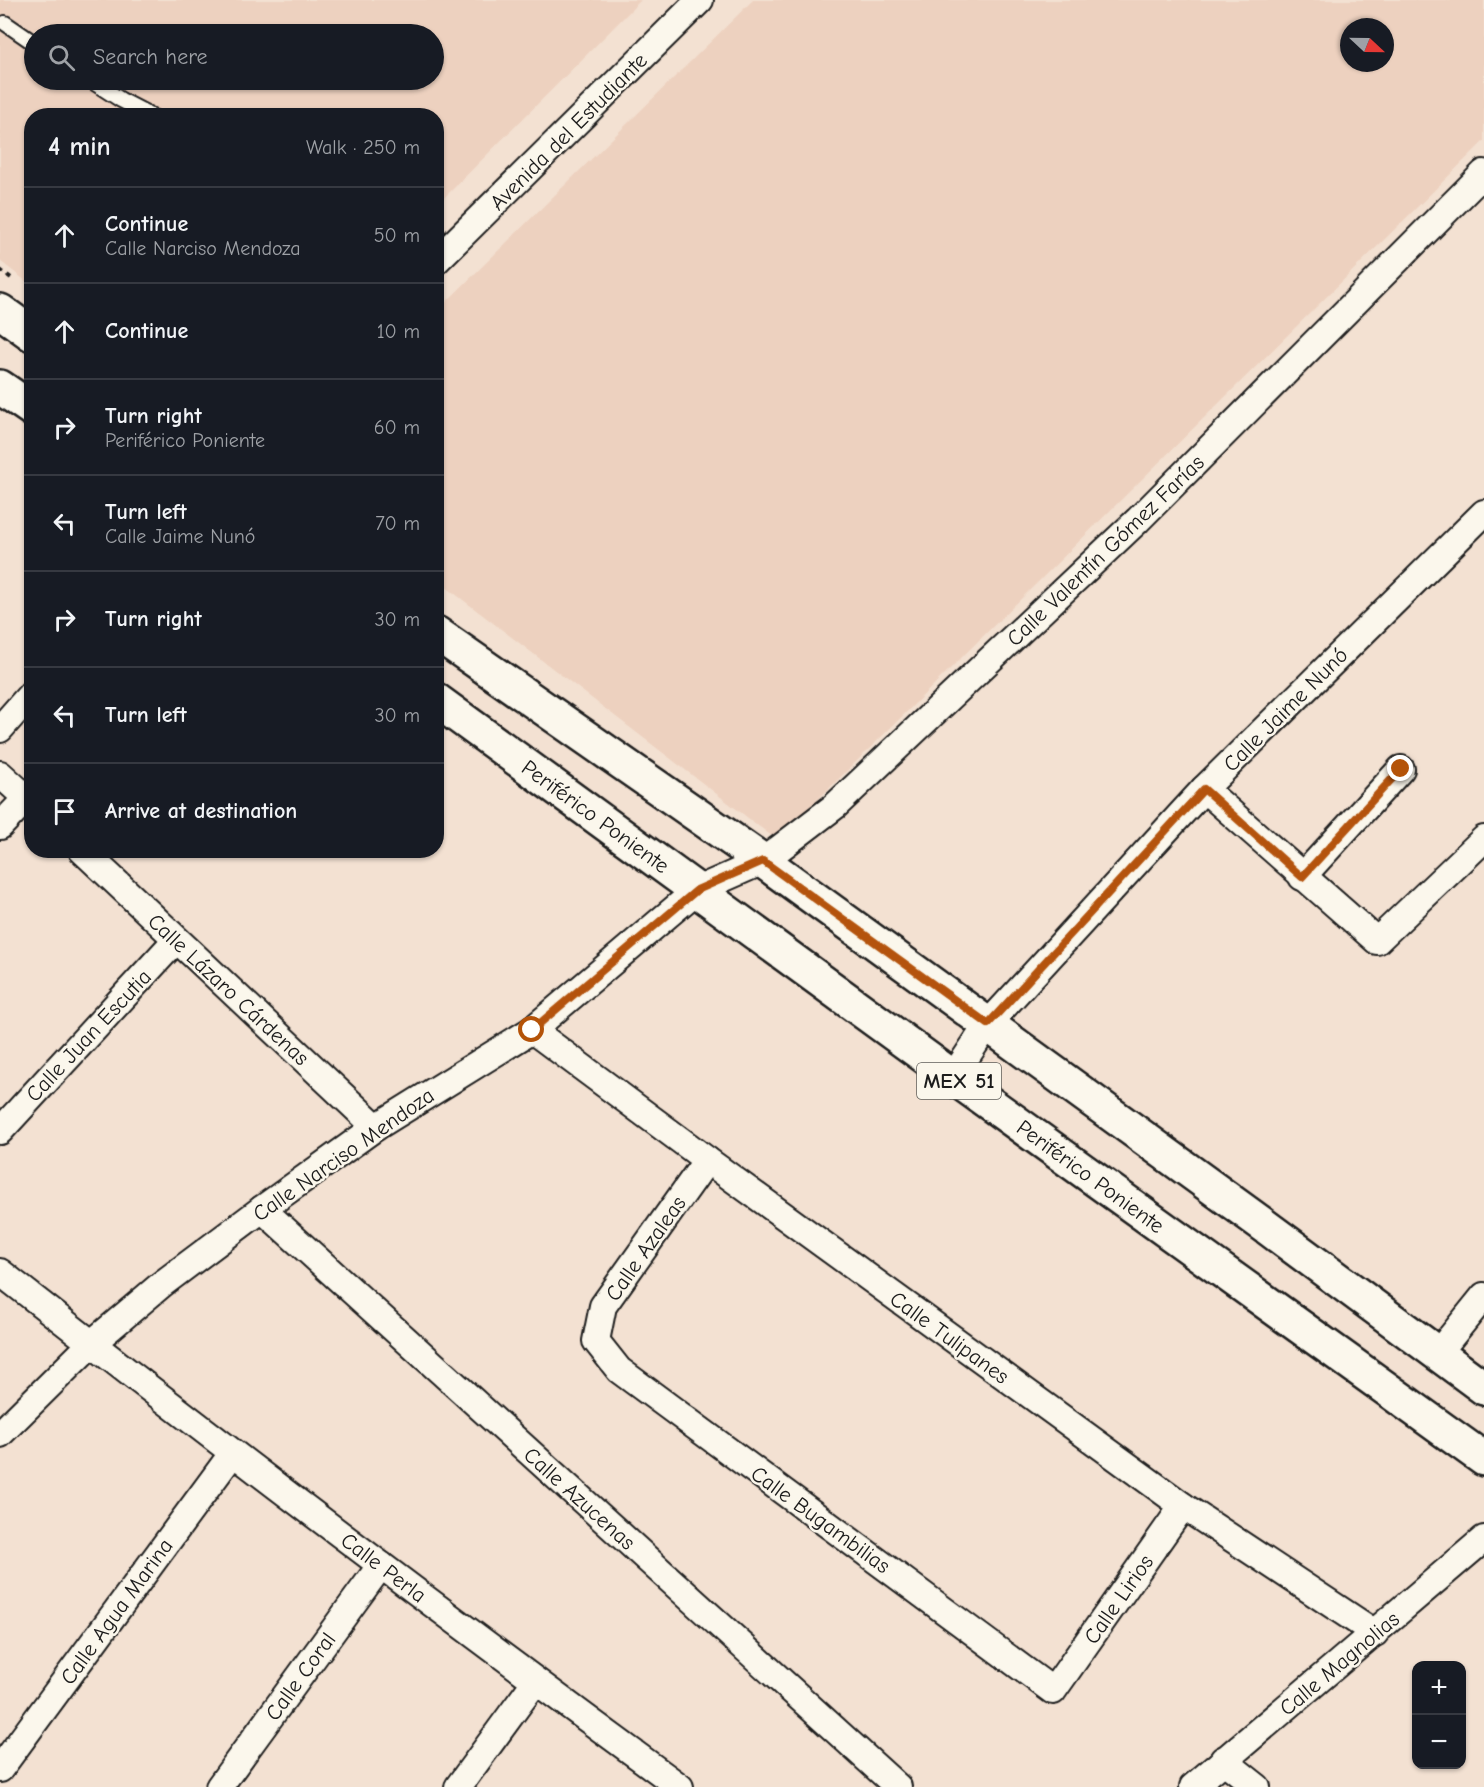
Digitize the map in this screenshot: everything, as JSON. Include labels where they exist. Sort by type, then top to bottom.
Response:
[{"type":"main road","points":[[0,311],[24,328]]},
{"type":"main road","points":[[0,387],[24,404]]},
{"type":"main road","name":"MEX 51","points":[[444,639],[763,861],[1484,1388]]},
{"type":"main road","name":"Periférico Poniente","points":[[444,706],[953,1077],[1484,1459]]},
{"type":"street","name":"Avenida del Estudiante","points":[[444,253],[700,0]]},
{"type":"street","name":"Calle Valentín Gómez Farías","points":[[697,890],[763,861],[835,806],[1138,520],[1484,173]]},
{"type":"street","name":"Calle Jaime Nunó","points":[[953,1077],[988,1024],[1204,789],[1484,513]]},
{"type":"street","points":[[0,729],[24,702]]},
{"type":"street","points":[[1302,877],[1401,769]]},
{"type":"street","points":[[0,774],[24,796]]},
{"type":"street","points":[[1204,789],[1377,941],[1484,839]]},
{"type":"street","points":[[0,826],[24,804]]},
{"type":"street","name":"Calle Lázaro Cárdenas","points":[[90,858],[376,1127]]},
{"type":"street","name":"Calle Narciso Mendoza","points":[[0,1434],[91,1344],[162,1284],[376,1127],[532,1030],[697,890]]},
{"type":"street","name":"Calle Juan Escutia","points":[[0,1131],[176,940]]},
{"type":"street","name":"Calle Tulipanes","points":[[532,1030],[1183,1506],[1375,1634]]},
{"type":"street","name":"Calle Azaleas","points":[[596,1341],[603,1306],[707,1160]]},
{"type":"street","name":"Calle Azucenas","points":[[262,1209],[898,1787]]},
{"type":"street","name":"Calle Perla","points":[[0,1272],[232,1454],[680,1787]]},
{"type":"street","points":[[1438,1353],[1484,1296]]},
{"type":"street","name":"Calle Bugambilias","points":[[596,1341],[619,1370],[1053,1691]]},
{"type":"street","name":"Calle Agua Marina","points":[[0,1769],[232,1454]]},
{"type":"street","name":"Calle Lirios","points":[[1053,1691],[1183,1506]]},
{"type":"street","name":"Calle Magnolias","points":[[1193,1787],[1484,1539]]},
{"type":"street","name":"Calle Coral","points":[[219,1787],[381,1565]]},
{"type":"street","points":[[458,1787],[536,1682]]},
{"type":"street","points":[[1223,1760],[1257,1787]]},
{"type":"lane","points":[[5,23],[24,36]]},
{"type":"lane","points":[[106,90],[136,108]]},
{"type":"shaded area","points":[[0,0],[641,0],[444,198],[444,108],[24,108],[24,280],[0,261]]},
{"type":"shaded area","points":[[753,0],[1484,0],[1484,141],[777,840],[444,585],[444,304]]},
{"type":"route","points":[[532,1030],[697,890],[763,861],[988,1024],[1204,789],[1302,877],[1401,769]]}]
